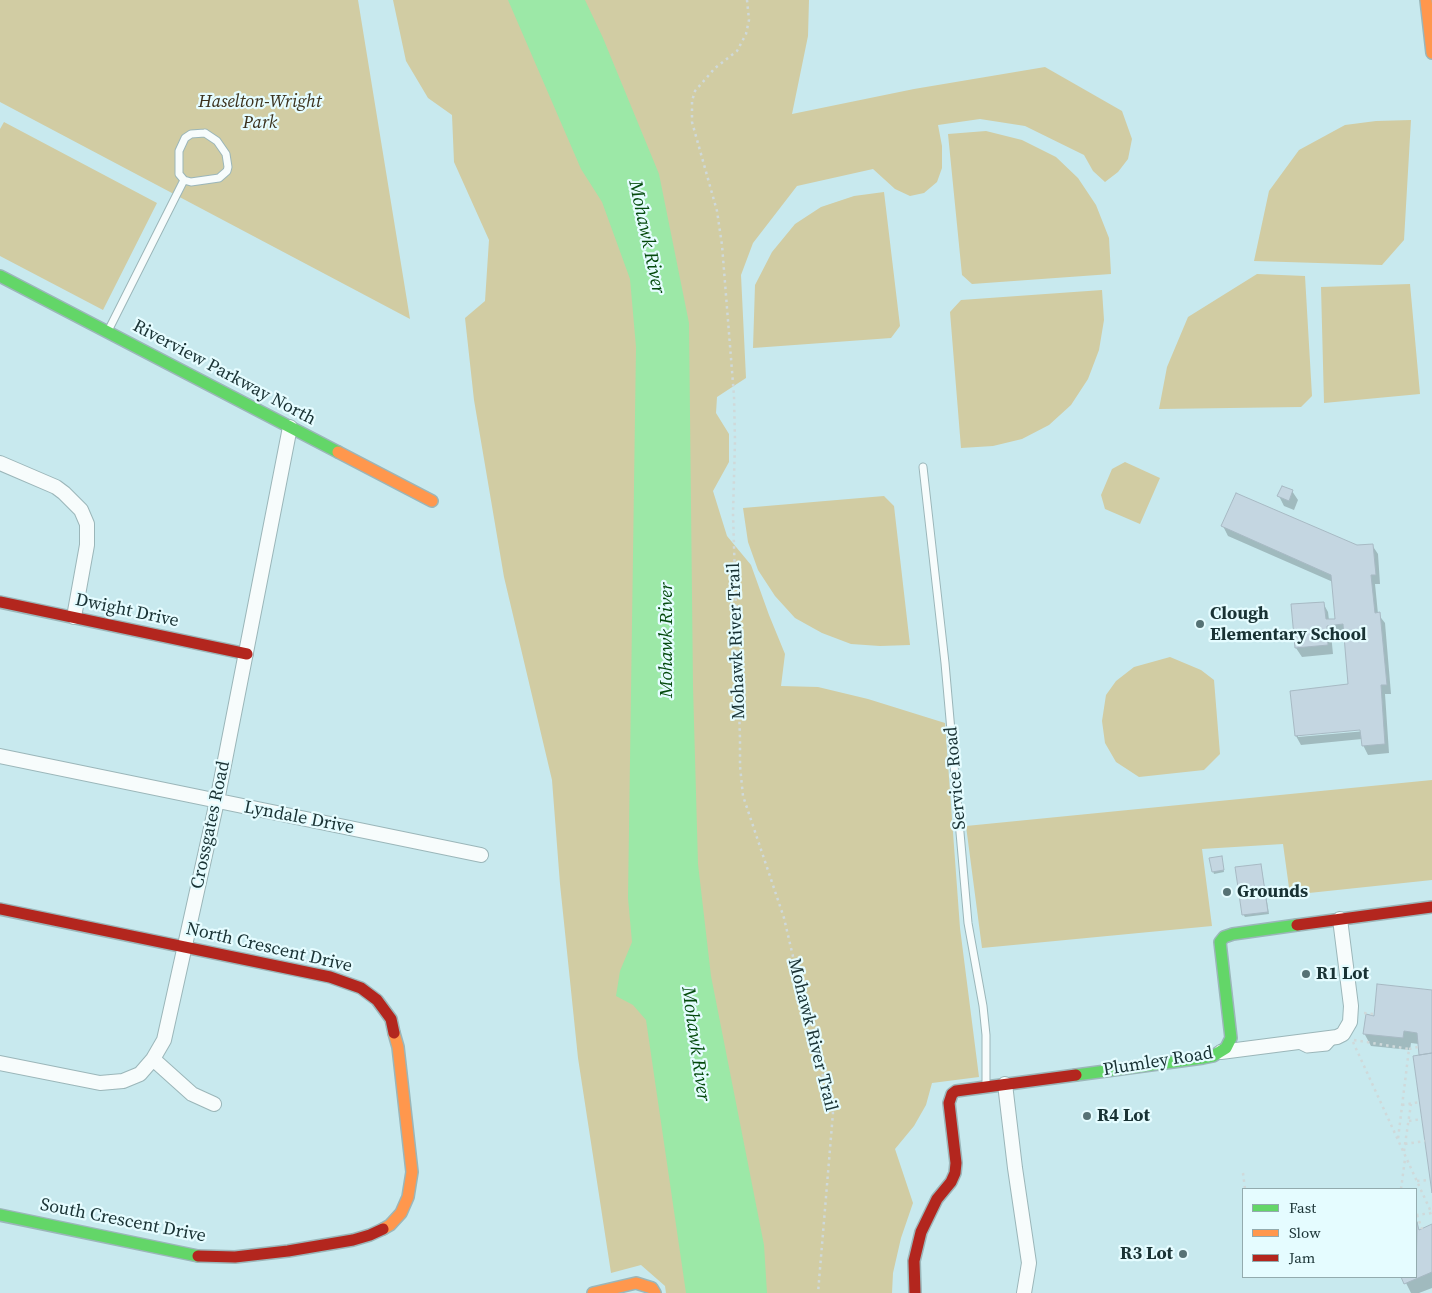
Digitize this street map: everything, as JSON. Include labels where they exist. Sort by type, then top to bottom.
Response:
[{"type":"street","points":[[1426,0],[1432,53]]},
{"type":"street","name":"Riverview Parkway North","points":[[0,276],[432,501]]},
{"type":"street","name":"Crossgates Road","points":[[0,1063],[100,1083],[122,1081],[140,1074],[153,1059],[164,1040],[217,801],[290,427]]},
{"type":"street","points":[[0,463],[56,487],[64,492],[81,510],[87,524],[87,545],[74,618]]},
{"type":"street","name":"Dwight Drive","points":[[0,602],[246,654]]},
{"type":"street","name":"Lyndale Drive","points":[[0,756],[481,854]]},
{"type":"street","name":"Plumley Road","points":[[915,1293],[914,1261],[921,1232],[937,1199],[951,1182],[955,1173],[956,1163],[949,1103],[950,1097],[956,1091],[1203,1058],[1221,1052],[1229,1044],[1231,1031],[1220,949],[1220,942],[1224,937],[1233,934],[1432,907]]},
{"type":"street","name":"North Crescent Drive","points":[[0,909],[330,977],[361,988],[385,1008],[391,1019],[398,1047],[412,1172],[406,1205]]},
{"type":"street","points":[[1221,1052],[1337,1036],[1347,1029],[1352,1006],[1340,919]]},
{"type":"street","points":[[153,1059],[192,1094],[214,1104]]},
{"type":"street","points":[[1005,1084],[1029,1263],[1025,1291]]},
{"type":"street","name":"South Crescent Drive","points":[[0,1215],[173,1252],[197,1256],[235,1257],[288,1251],[353,1240],[370,1235],[390,1225],[401,1214],[406,1205]]},
{"type":"street","points":[[594,1293],[636,1283],[652,1288],[655,1293]]},
{"type":"lane","points":[[192,134],[207,134],[217,141],[226,154],[227,172],[220,178],[191,182],[184,180],[179,174],[179,151],[185,138],[192,134]]},
{"type":"lane","points":[[108,332],[184,180]]},
{"type":"lane","name":"Service Road","points":[[923,467],[945,663],[968,923],[985,1025],[987,1081],[982,1087]]},
{"type":"path","name":"Mohawk River Trail","points":[[747,0],[749,20],[746,34],[737,50],[715,68],[695,91],[692,102],[692,122],[717,211],[722,245],[734,396],[733,514],[740,766],[743,796],[784,918],[809,1025],[833,1113],[818,1293]]},
{"type":"path","points":[[1360,1012],[1374,1014]]},
{"type":"path","points":[[1417,1215],[1432,1213],[1352,1040],[1409,1049],[1418,1047]]},
{"type":"path","points":[[1398,1139],[1409,1049]]},
{"type":"path","points":[[1402,1105],[1420,1102]]},
{"type":"path","points":[[1404,1152],[1411,1104]]},
{"type":"path","points":[[1409,1121],[1422,1119]]},
{"type":"path","points":[[1405,1144],[1425,1141]]},
{"type":"path","points":[[1401,1188],[1406,1157]]},
{"type":"path","points":[[1243,1173],[1245,1188]]},
{"type":"path","points":[[1417,1181],[1430,1180]]},
{"type":"path","points":[[1417,1217],[1422,1228]]},
{"type":"green space","name":"Haselton-Wright Park","points":[[0,0],[358,0],[410,319],[0,102]]},
{"type":"green space","points":[[393,0],[809,0],[808,36],[792,114],[914,89],[1045,67],[1122,111],[1132,139],[1128,159],[1118,172],[1105,182],[1093,171],[1084,155],[1025,126],[980,119],[938,125],[942,146],[942,168],[937,182],[924,193],[910,196],[895,189],[873,169],[797,186],[753,243],[741,275],[746,378],[717,397],[716,413],[729,434],[729,462],[713,491],[727,536],[751,565],[785,654],[781,686],[818,687],[868,699],[945,723],[960,928],[979,1077],[932,1083],[926,1105],[914,1126],[895,1149],[913,1203],[901,1238],[893,1273],[892,1293],[666,1293],[665,1286],[641,1265],[611,1273],[578,1058],[560,884],[552,780],[504,577],[474,400],[465,318],[485,301],[489,240],[454,162],[452,115],[428,98],[406,61]]},
{"type":"green space","points":[[1411,120],[1404,240],[1382,265],[1254,261],[1269,191],[1299,150],[1345,125],[1376,121]]},
{"type":"green space","points":[[4,122],[157,203],[103,310],[0,256],[0,129]]},
{"type":"green space","points":[[986,131],[1022,140],[1056,157],[1078,178],[1096,205],[1109,238],[1111,274],[972,284],[962,275],[948,134]]},
{"type":"green space","points":[[884,192],[900,326],[891,338],[753,348],[755,285],[772,252],[795,224],[821,207],[854,196]]},
{"type":"green space","points":[[1257,274],[1305,276],[1312,396],[1301,407],[1159,409],[1167,367],[1188,317]]},
{"type":"green space","points":[[1410,284],[1420,394],[1324,403],[1321,287]]},
{"type":"green space","points":[[1102,290],[1104,320],[1099,350],[1088,379],[1071,405],[1049,425],[1022,439],[993,446],[961,448],[950,312],[961,300]]},
{"type":"green space","points":[[1125,462],[1160,478],[1140,524],[1105,509],[1101,495],[1112,469]]},
{"type":"green space","points":[[884,496],[894,506],[910,645],[880,646],[851,644],[822,633],[795,618],[775,596],[758,570],[748,542],[743,508]]},
{"type":"green space","points":[[1170,657],[1201,670],[1214,680],[1220,754],[1204,770],[1139,777],[1116,762],[1105,743],[1102,721],[1106,695],[1116,681],[1134,667]]},
{"type":"green space","points":[[1432,780],[1432,880],[1290,895],[1283,844],[1202,849],[1212,926],[982,948],[966,826]]},
{"type":"water","name":"Mohawk River","points":[[508,0],[585,0],[603,38],[659,174],[689,323],[693,687],[698,864],[711,976],[764,1245],[767,1293],[686,1293],[646,1020],[633,1005],[616,996],[620,971],[632,942],[628,898],[636,347],[630,279],[602,202],[581,169]]},
{"type":"building","points":[[1282,486],[1293,490],[1289,501],[1277,496]]},
{"type":"building","points":[[1236,493],[1357,545],[1373,544],[1376,575],[1371,575],[1375,613],[1380,612],[1387,685],[1381,685],[1385,744],[1362,746],[1360,730],[1295,736],[1290,691],[1348,684],[1343,624],[1327,626],[1328,645],[1295,648],[1291,604],[1324,602],[1326,619],[1335,619],[1331,575],[1221,526]]},
{"type":"building","points":[[1222,856],[1224,870],[1212,872],[1209,858]]},
{"type":"building","points":[[1261,864],[1268,912],[1242,915],[1235,867]]},
{"type":"building","points":[[1377,984],[1432,990],[1432,1053],[1419,1055],[1417,1033],[1404,1031],[1403,1038],[1363,1034],[1366,1014],[1374,1016]]},
{"type":"building","points":[[1432,1053],[1432,1193],[1413,1056]]},
{"type":"building","points":[[1417,1222],[1419,1230],[1432,1224],[1432,1272],[1404,1284],[1401,1278],[1417,1278]]},
{"type":"traffic: fast","points":[[0,276],[338,452]]},
{"type":"traffic: fast","points":[[1076,1075],[1203,1058],[1213,1056],[1226,1048],[1231,1038],[1220,942],[1224,937],[1233,934],[1297,925]]},
{"type":"traffic: fast","points":[[0,1215],[198,1256]]},
{"type":"traffic: slow","points":[[1426,0],[1432,53]]},
{"type":"traffic: slow","points":[[338,452],[432,501]]},
{"type":"traffic: slow","points":[[383,1229],[390,1225],[401,1213],[408,1197],[412,1172],[398,1047],[394,1033]]},
{"type":"traffic: slow","points":[[593,1293],[636,1283],[652,1288],[655,1293]]},
{"type":"traffic: jam","points":[[0,602],[247,654]]},
{"type":"traffic: jam","points":[[1297,925],[1432,907]]},
{"type":"traffic: jam","points":[[0,909],[330,977],[361,988],[377,1000],[391,1019],[394,1033]]},
{"type":"traffic: jam","points":[[915,1293],[914,1261],[921,1232],[937,1199],[951,1182],[955,1173],[956,1163],[949,1103],[952,1094],[956,1091],[1076,1075]]},
{"type":"traffic: jam","points":[[198,1256],[235,1257],[288,1251],[353,1240],[383,1229]]},
{"type":"place","name":"Clough Elementary School","points":[[1200,624]]},
{"type":"place","name":"Grounds","points":[[1227,892]]},
{"type":"place","name":"R1 Lot","points":[[1306,974]]},
{"type":"place","name":"R4 Lot","points":[[1087,1116]]},
{"type":"place","name":"R3 Lot","points":[[1183,1254]]}]
